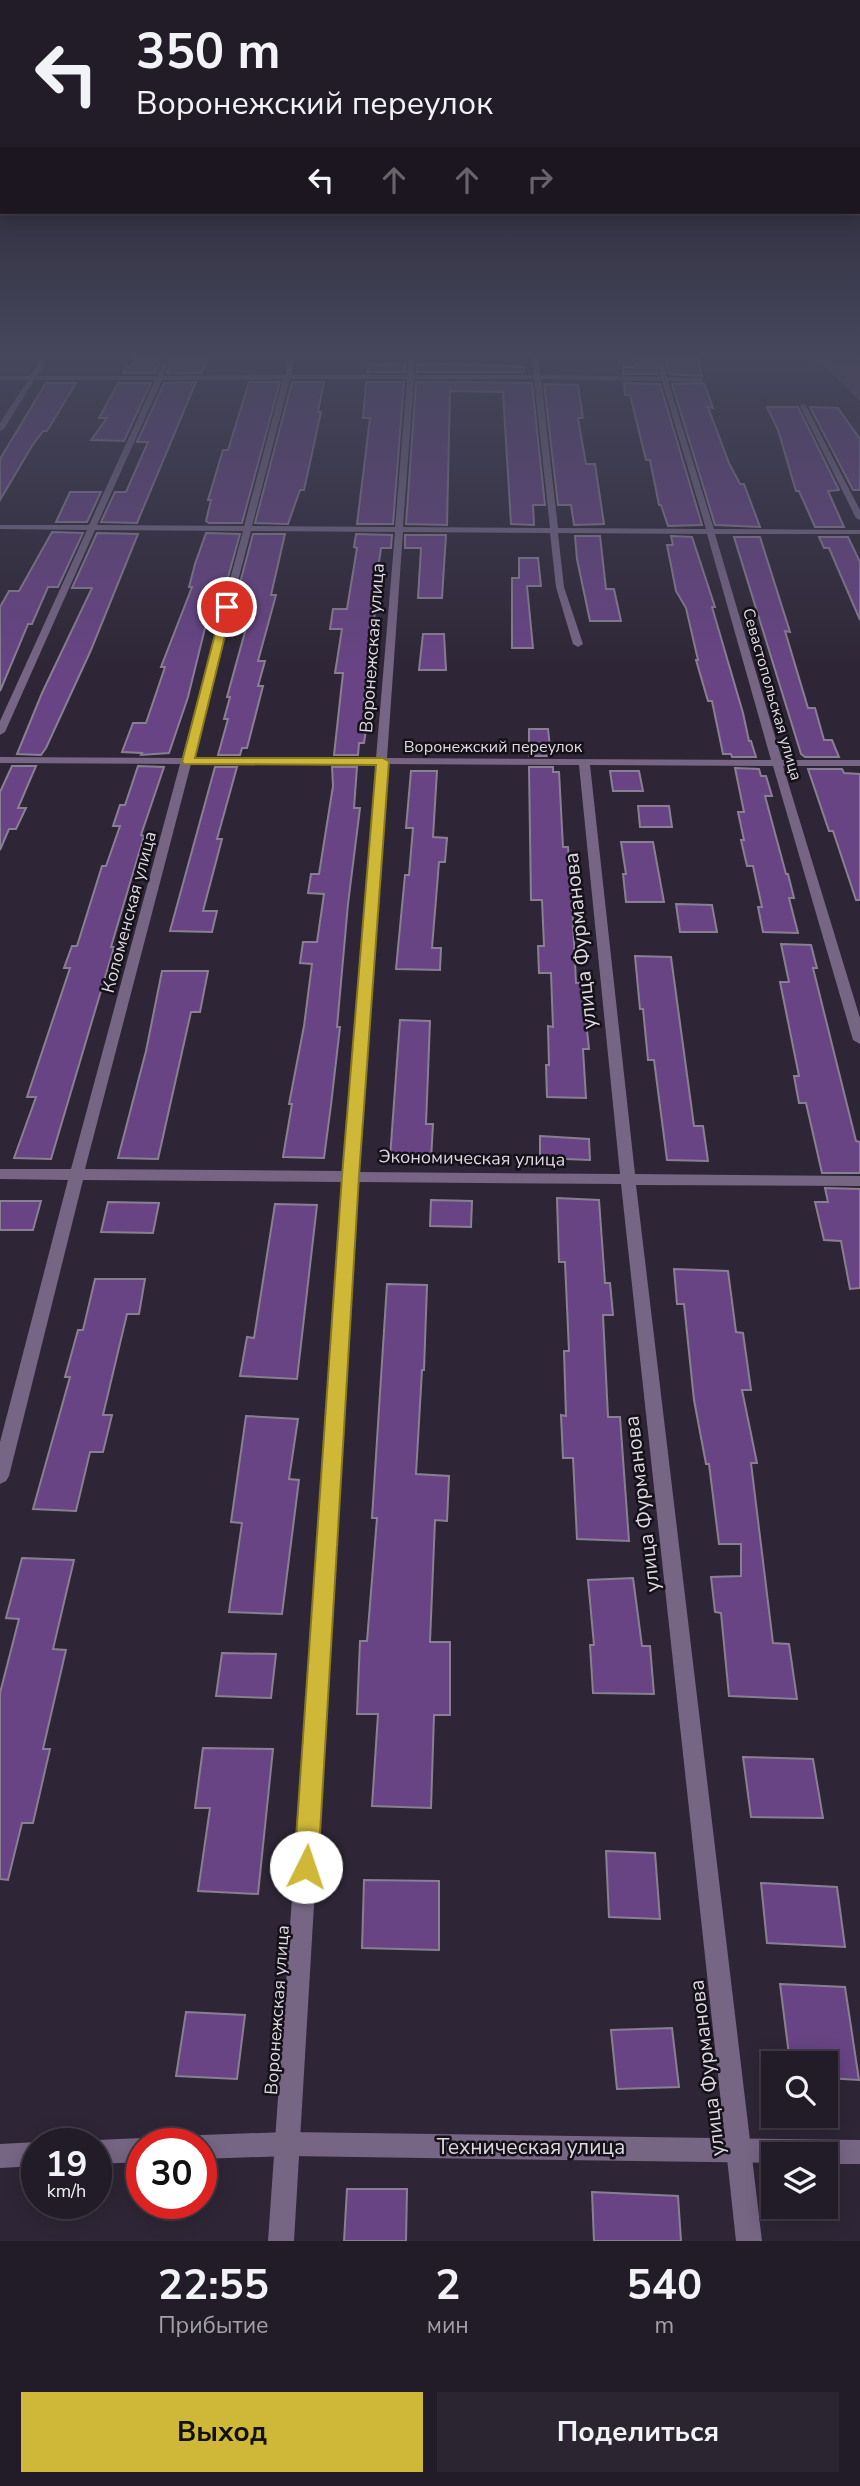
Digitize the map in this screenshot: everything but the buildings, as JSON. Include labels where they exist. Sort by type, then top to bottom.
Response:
[{"type":"street","points":[[0,732],[122,461]]},
{"type":"street","name":"Коломенская улица","points":[[0,1476],[265,461]]},
{"type":"street","name":"Воронежская улица","points":[[281,2241],[350,1176],[404,461]]},
{"type":"street","points":[[547,461],[560,587],[578,644]]},
{"type":"street","name":"Севастопольская улица","points":[[687,461],[711,533],[776,762],[860,1040]]},
{"type":"street","points":[[831,461],[860,518]]},
{"type":"street","points":[[0,527],[860,532]]},
{"type":"street","name":"Воронежский переулок","points":[[0,760],[860,763]]},
{"type":"street","name":"улица Фурманова","points":[[584,762],[628,1179],[749,2241]]},
{"type":"street","name":"Экономическая улица","points":[[0,1174],[860,1181]]},
{"type":"street","name":"Техническая улица","points":[[217,2146],[288,2144],[860,2151]]},
{"type":"street","points":[[0,2156],[21,2155]]},
{"type":"route","points":[[227,607],[188,762],[383,761],[350,1176],[306,1867]]}]
